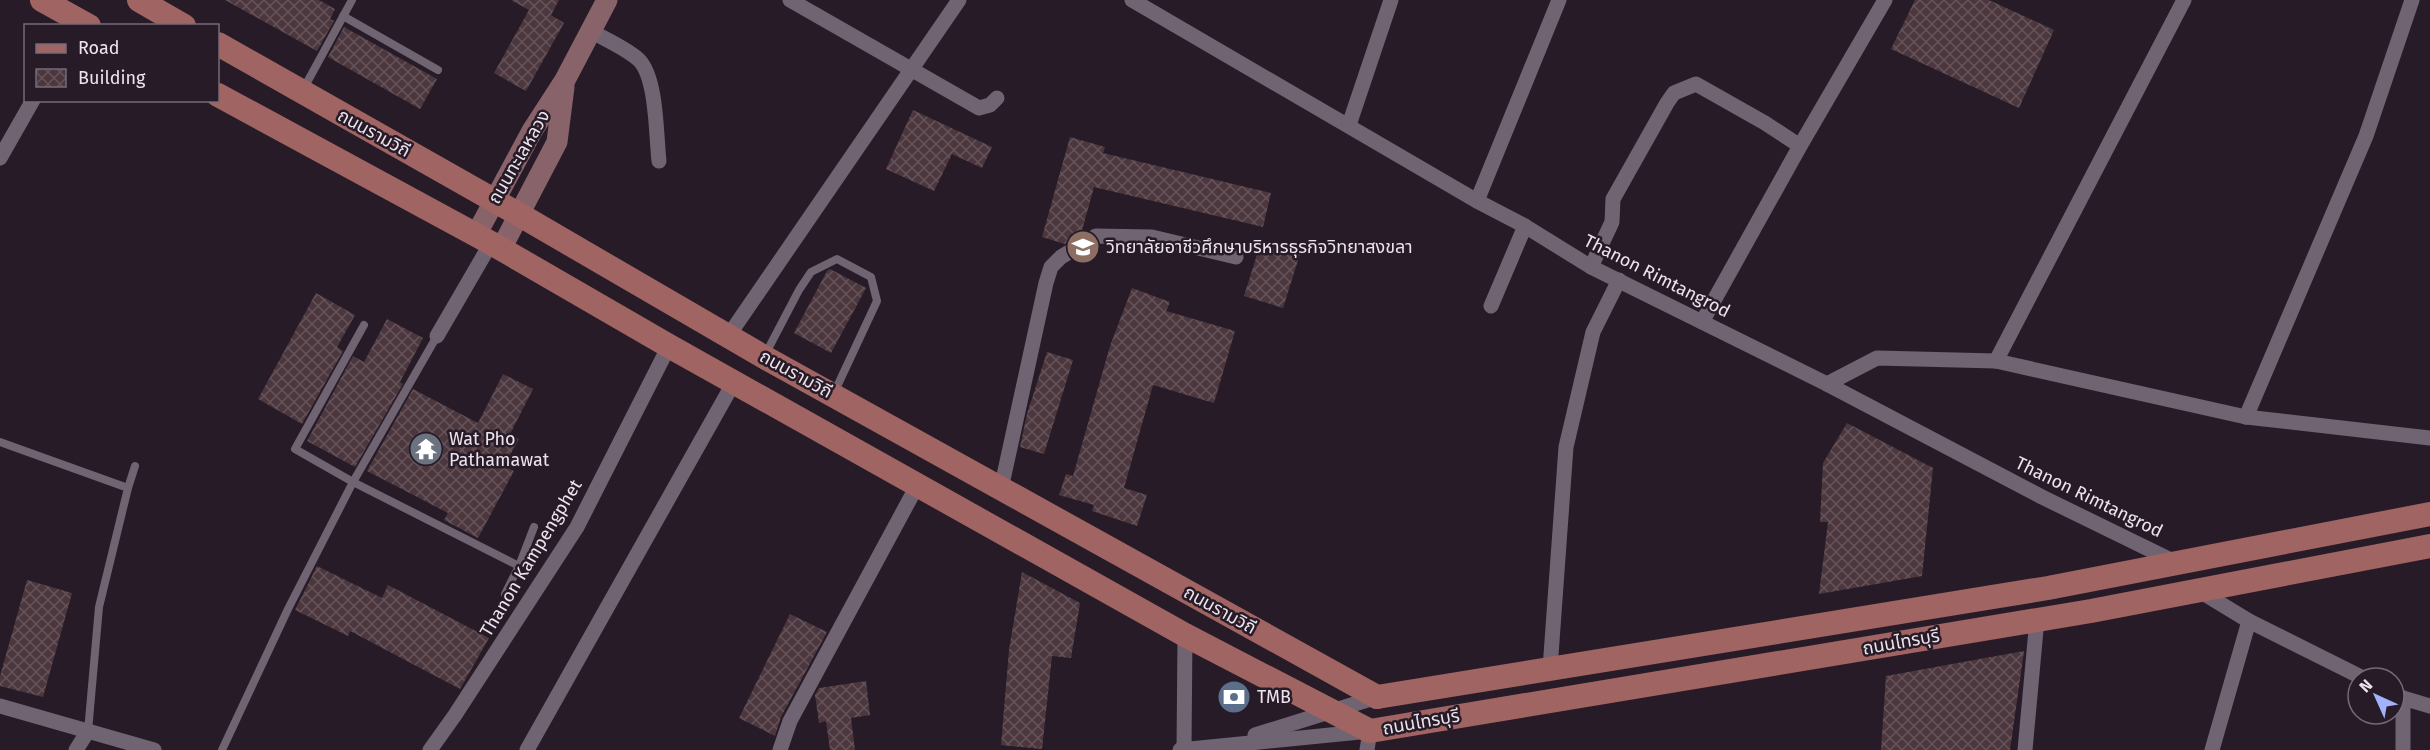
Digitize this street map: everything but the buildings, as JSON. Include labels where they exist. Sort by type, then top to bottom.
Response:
[{"type":"main road","points":[[42,0],[82,24]]},
{"type":"main road","points":[[139,0],[181,24]]},
{"type":"main road","name":"ถนนทะเลหลวง","points":[[490,242],[493,200],[532,131],[565,80],[607,0]]},
{"type":"main road","name":"ถนนรามวิถี","points":[[219,45],[520,215],[764,357],[1377,697]]},
{"type":"main road","name":"ถนนทะเลหลวง","points":[[490,242],[520,215],[556,141],[565,80]]},
{"type":"main road","name":"ถนนรามวิถี","points":[[219,96],[490,242],[669,346],[1185,635],[1332,711],[1369,741]]},
{"type":"main road","name":"ถนนไทรบุรี","points":[[1377,697],[2048,588],[2430,514]]},
{"type":"main road","name":"ถนนไทรบุรี","points":[[1369,741],[2430,546]]},
{"type":"main road","points":[[1369,741],[1377,697]]},
{"type":"street","points":[[790,0],[979,108],[990,105],[997,98]]},
{"type":"street","points":[[729,335],[959,0]]},
{"type":"street","name":"Thanon Rimtangrod","points":[[1132,0],[1477,201],[1525,226],[1591,267],[1827,384],[2032,491],[2177,563]]},
{"type":"street","points":[[1349,125],[1391,0]]},
{"type":"street","points":[[1477,201],[1559,0]]},
{"type":"street","points":[[1702,322],[1885,0]]},
{"type":"street","points":[[1996,362],[2184,0]]},
{"type":"street","points":[[2246,417],[2366,136],[2412,0]]},
{"type":"street","points":[[591,31],[640,60],[646,70],[651,86],[659,161]]},
{"type":"street","points":[[1591,267],[1612,222],[1613,199],[1674,93],[1696,84],[1766,123],[1800,146]]},
{"type":"street","points":[[0,158],[32,102]]},
{"type":"street","points":[[1491,306],[1525,226]]},
{"type":"street","points":[[1001,489],[1046,283],[1052,267],[1061,257],[1096,236],[1152,237],[1236,256]]},
{"type":"street","points":[[437,336],[490,242]]},
{"type":"street","points":[[1550,669],[1566,447],[1593,332],[1619,280]]},
{"type":"street","name":"Thanon Kampengphet","points":[[430,750],[577,527],[669,346]]},
{"type":"street","points":[[1827,384],[1877,358],[1996,362],[2246,417],[2430,438]]},
{"type":"street","points":[[527,750],[734,382]]},
{"type":"street","points":[[780,750],[790,721],[918,484]]},
{"type":"street","points":[[2198,590],[2249,621],[2346,670]]},
{"type":"street","points":[[2025,750],[2037,619]]},
{"type":"street","points":[[2212,750],[2249,621]]},
{"type":"street","points":[[1185,635],[1182,750],[1227,744],[1369,741]]},
{"type":"street","points":[[1227,744],[1377,697]]},
{"type":"street","points":[[2406,698],[2430,706]]},
{"type":"street","points":[[0,706],[154,750]]},
{"type":"street","points":[[2401,726],[2403,750]]},
{"type":"street","points":[[76,750],[87,731]]},
{"type":"lane","points":[[302,92],[352,0]]},
{"type":"lane","points":[[343,16],[438,70]]},
{"type":"lane","points":[[764,357],[811,272],[837,259],[872,277],[877,301],[833,394]]},
{"type":"lane","points":[[364,325],[295,449],[353,482],[519,566]]},
{"type":"lane","points":[[222,750],[288,609],[353,482],[437,336]]},
{"type":"lane","points":[[0,442],[128,488]]},
{"type":"lane","points":[[87,731],[99,607],[135,466]]},
{"type":"lane","points":[[505,594],[534,527]]},
{"type":"place","name":"วิทยาลัยอาชีวศึกษาบริหารธุรกิจวิทยาสงขลา","points":[[1083,247]]},
{"type":"place","name":"Wat Pho Pathamawat","points":[[426,449]]},
{"type":"place","name":"TMB","points":[[1234,697]]}]
